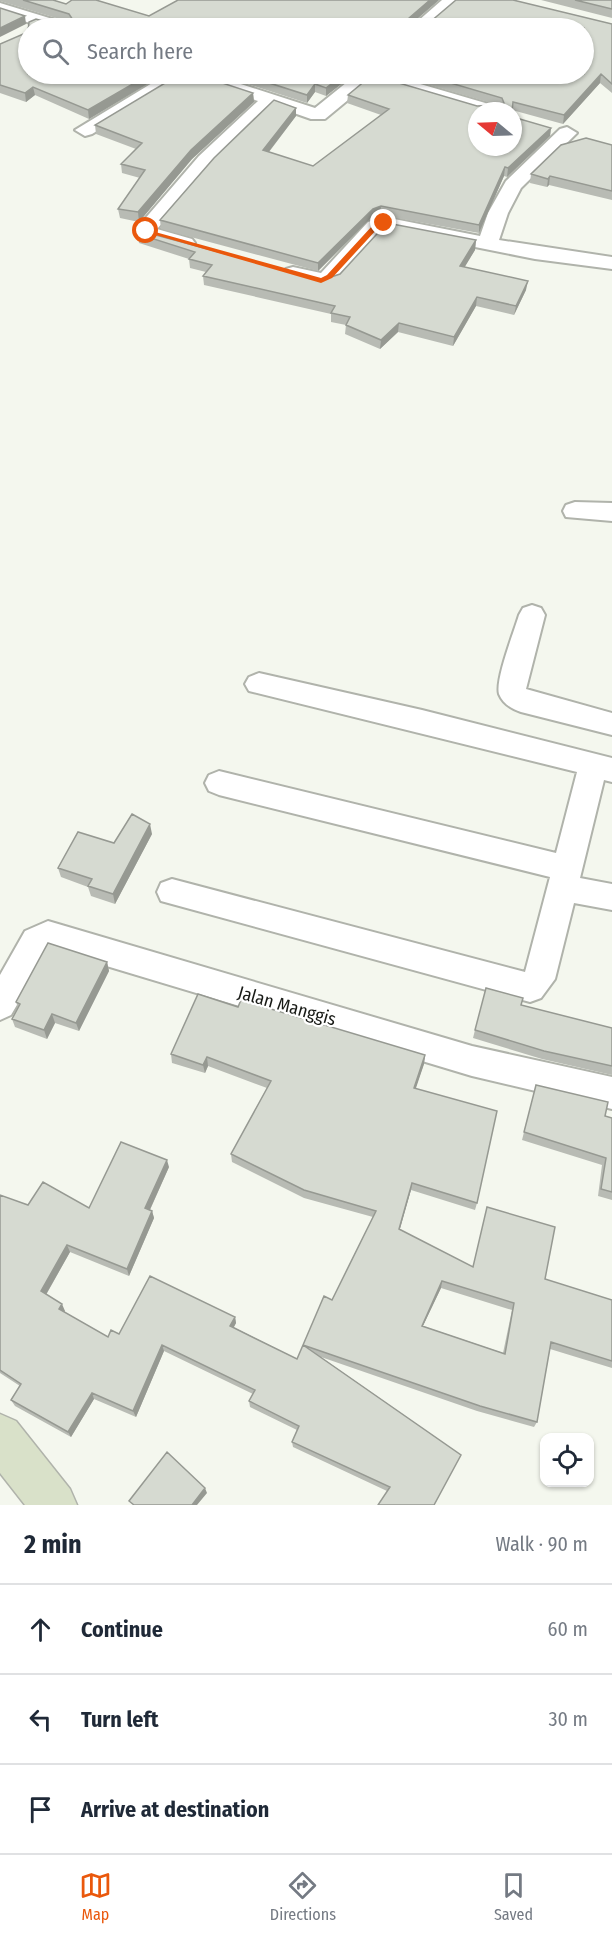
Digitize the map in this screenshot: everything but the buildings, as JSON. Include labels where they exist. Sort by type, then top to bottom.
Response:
[{"type":"street","points":[[427,18],[442,3]]},
{"type":"street","points":[[0,8],[18,18]]},
{"type":"street","points":[[85,130],[162,84]]},
{"type":"street","points":[[225,84],[318,115],[356,84]]},
{"type":"street","points":[[402,84],[468,104]]},
{"type":"street","points":[[207,249],[146,231],[179,187],[238,127],[271,99]]},
{"type":"street","points":[[488,244],[498,213],[513,185],[577,136],[546,127]]},
{"type":"street","points":[[276,268],[326,280],[381,223],[488,244],[612,263]]},
{"type":"street","points":[[575,511],[612,512]]},
{"type":"street","points":[[532,615],[512,686],[513,694],[521,701],[612,724]]},
{"type":"street","points":[[172,892],[530,988],[538,979],[564,878],[603,768],[422,721],[259,684]]},
{"type":"street","points":[[219,783],[564,878],[612,897]]},
{"type":"street","name":"Jalan Manggis","points":[[0,1005],[36,941],[48,935],[472,1061],[612,1093]]},
{"type":"street","points":[[0,1437],[40,1500]]},
{"type":"route","points":[[146,231],[321,281],[330,277],[375,226],[384,223]]}]
